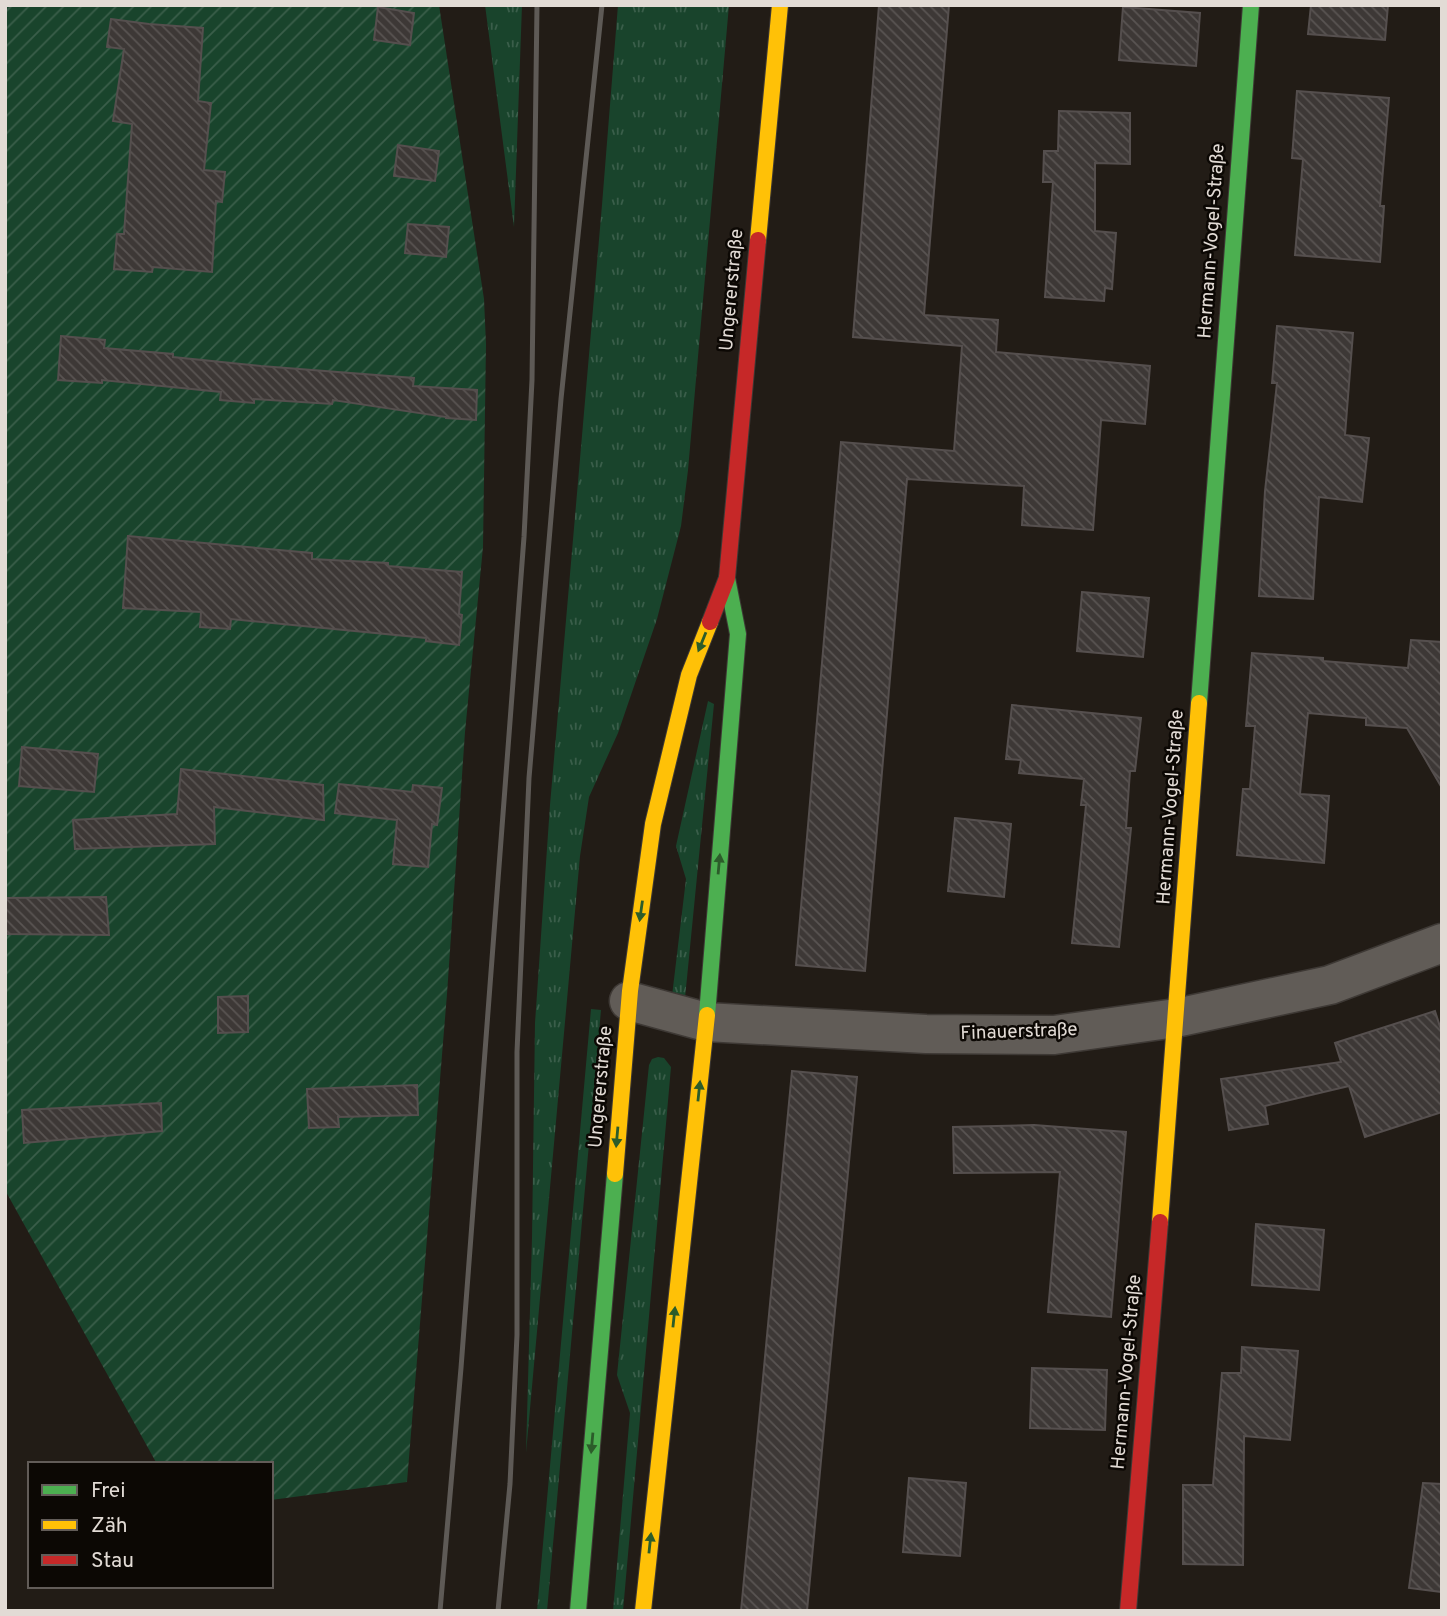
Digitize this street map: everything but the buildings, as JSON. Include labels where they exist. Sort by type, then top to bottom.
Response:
[{"type":"main road","name":"Ungererstraße","points":[[578,1611],[629,1001],[653,824],[689,675],[727,578],[780,5]]},
{"type":"main road","name":"Hermann-Vogel-Straße","points":[[1128,1611],[1176,1017],[1251,5]]},
{"type":"main road","name":"Ungererstraße","points":[[643,1611],[706,1022],[738,634],[727,578]]},
{"type":"street","name":"Finauerstraße","points":[[629,1001],[706,1022],[926,1034],[1054,1035],[1176,1017],[1329,985],[1442,943]]},
{"type":"green space","points":[[5,5],[439,5],[484,299],[486,344],[483,547],[465,732],[447,994],[407,1482],[273,1500],[273,1462],[156,1462],[5,1190]]},
{"type":"green space","points":[[485,5],[522,5],[514,227]]},
{"type":"green space","points":[[618,5],[729,5],[681,526],[657,619],[618,733],[589,797],[580,856],[526,1453],[535,1023],[550,805]]},
{"type":"green space","points":[[708,701],[714,704],[685,998],[672,996],[686,879],[676,846]]},
{"type":"green space","points":[[591,1009],[601,1010],[547,1611],[537,1611]]},
{"type":"green space","points":[[664,1058],[671,1067],[623,1611],[613,1611],[630,1413],[617,1375],[649,1065],[652,1059]]},
{"type":"railway","points":[[440,1611],[524,537],[532,380],[537,5]]},
{"type":"railway","points":[[498,1611],[510,1484],[517,1335],[517,1052],[529,778],[561,399],[602,5]]},
{"type":"traffic: fast","points":[[1199,703],[1251,5]]},
{"type":"traffic: fast","points":[[707,1015],[738,634],[727,578]]},
{"type":"traffic: fast","points":[[578,1611],[615,1174]]},
{"type":"traffic: slow","points":[[758,240],[780,5]]},
{"type":"traffic: slow","points":[[615,1174],[630,991],[653,824],[689,675],[710,622]]},
{"type":"traffic: slow","points":[[1160,1222],[1199,703]]},
{"type":"traffic: slow","points":[[643,1611],[707,1015]]},
{"type":"traffic: jam","points":[[710,622],[727,578],[758,240]]},
{"type":"traffic: jam","points":[[1128,1611],[1160,1222]]}]
